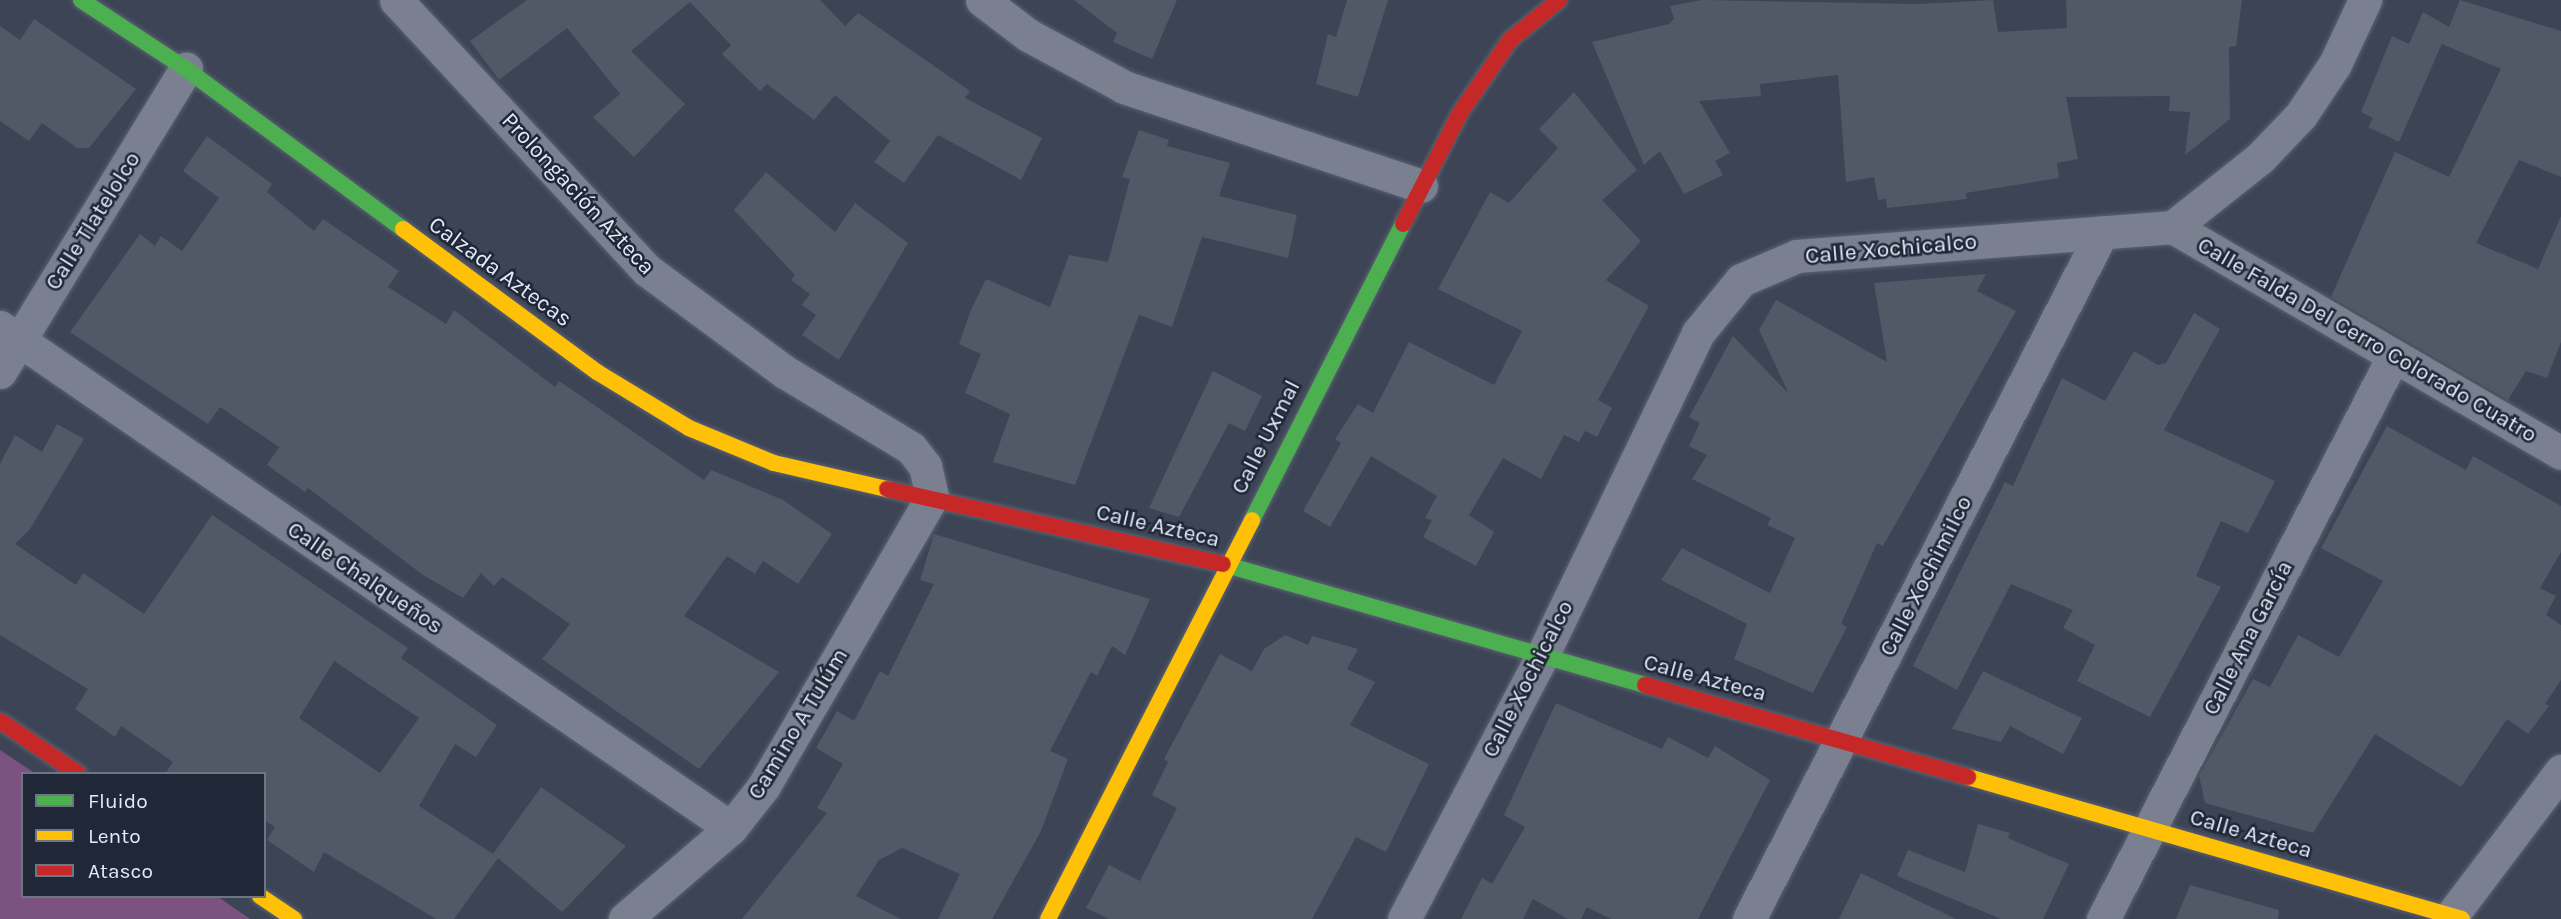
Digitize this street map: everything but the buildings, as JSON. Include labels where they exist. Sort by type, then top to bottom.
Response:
[{"type":"street","name":"Calzada Aztecas","points":[[81,0],[186,69],[597,372],[689,428],[774,463],[932,497]]},
{"type":"street","name":"Prolongación Azteca","points":[[396,0],[647,270],[785,372],[911,449],[925,466],[932,497]]},
{"type":"street","points":[[982,0],[1028,35],[1124,87],[1421,186]]},
{"type":"street","name":"Calle Uxmal","points":[[1048,919],[1226,565],[1460,113],[1510,40],[1559,0]]},
{"type":"street","points":[[2173,227],[2260,158],[2301,116],[2335,64],[2365,0]]},
{"type":"street","name":"Calle Tlatelolco","points":[[0,372],[10,334],[186,69]]},
{"type":"street","name":"Calle Xochicalco","points":[[1404,919],[1542,656],[1698,333],[1741,280],[1797,256],[2173,227]]},
{"type":"street","name":"Calle Falda Del Cerro Colorado Cuatro","points":[[2173,227],[2561,453]]},
{"type":"street","name":"Calle Xochimilco","points":[[1749,919],[2102,232]]},
{"type":"street","name":"Calle Chalqueños","points":[[10,334],[731,828]]},
{"type":"street","name":"Calle Ana García","points":[[2103,919],[2393,357]]},
{"type":"street","name":"Calle Azteca","points":[[932,497],[1226,565],[1843,739],[2454,918]]},
{"type":"street","name":"Camino A Tulúm","points":[[625,919],[731,828],[764,786],[932,497]]},
{"type":"street","points":[[0,721],[76,772]]},
{"type":"street","points":[[2454,918],[2561,771]]},
{"type":"street","points":[[263,898],[294,919]]},
{"type":"shaded area","points":[[0,750],[33,772],[21,772],[21,898],[220,898],[250,919],[0,919]]},
{"type":"traffic: fast","points":[[81,0],[186,69],[403,229]]},
{"type":"traffic: fast","points":[[1252,520],[1403,224]]},
{"type":"traffic: fast","points":[[1223,564],[1645,685]]},
{"type":"traffic: slow","points":[[403,229],[597,372],[689,428],[774,463],[887,489]]},
{"type":"traffic: slow","points":[[1048,919],[1252,520]]},
{"type":"traffic: slow","points":[[1968,777],[2462,919]]},
{"type":"traffic: slow","points":[[263,898],[294,919]]},
{"type":"traffic: jam","points":[[1403,224],[1460,113],[1510,40],[1559,0]]},
{"type":"traffic: jam","points":[[887,489],[1223,564]]},
{"type":"traffic: jam","points":[[1645,685],[1968,777]]},
{"type":"traffic: jam","points":[[0,721],[76,772]]}]
